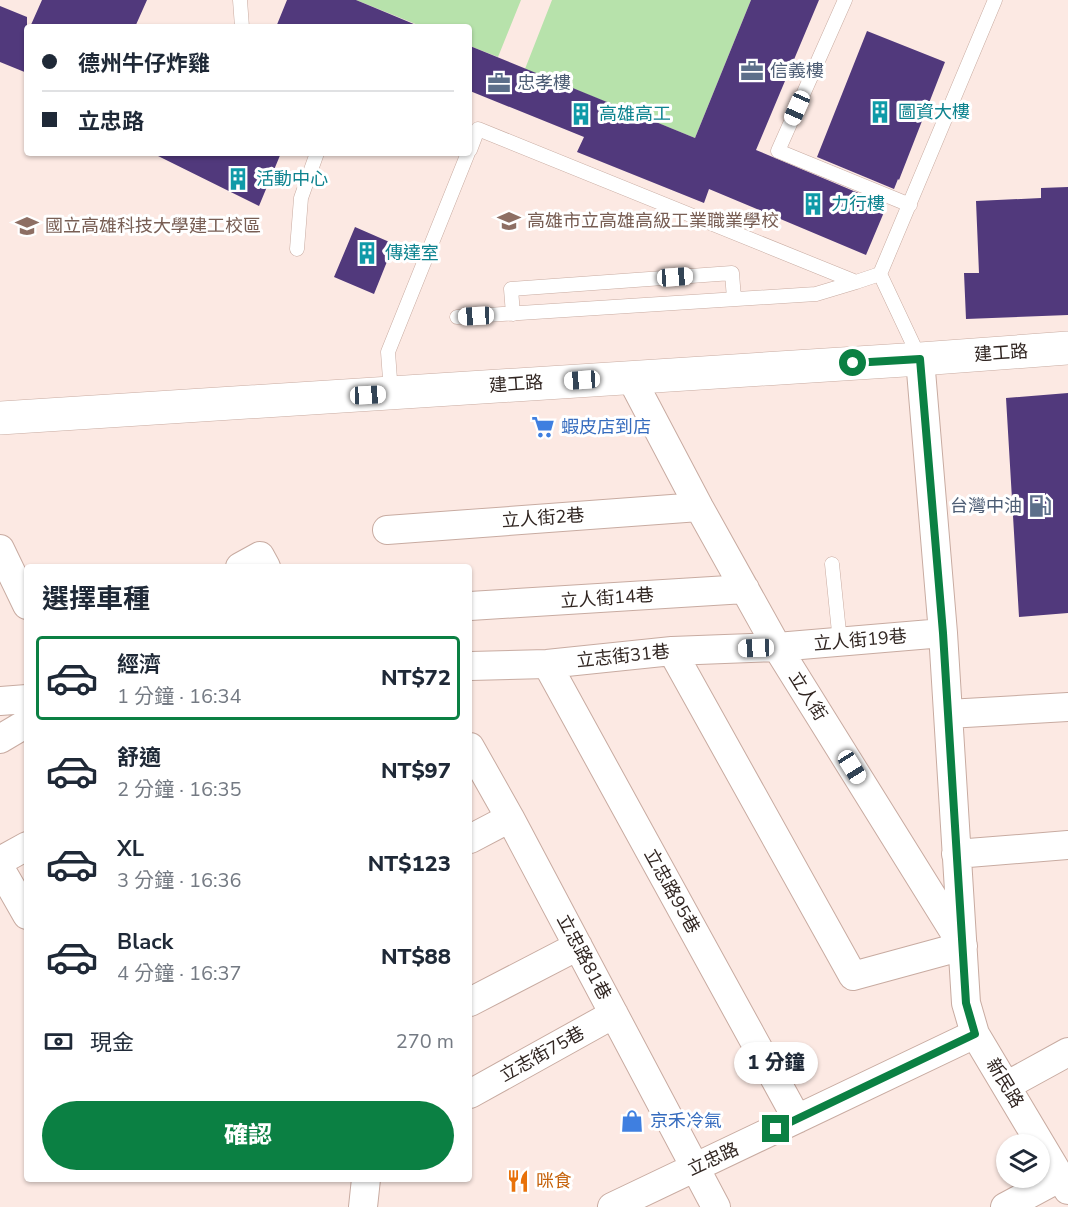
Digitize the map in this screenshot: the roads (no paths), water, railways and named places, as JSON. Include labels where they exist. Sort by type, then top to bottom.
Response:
[{"type":"street","name":"建工路","points":[[0,418],[1068,348]]},
{"type":"street","name":"新民路","points":[[920,359],[943,633],[966,1003],[975,1034],[1064,1183]]},
{"type":"street","name":"立人街","points":[[630,376],[699,507],[777,647],[963,946]]},
{"type":"street","name":"立人街2巷","points":[[387,530],[699,507]]},
{"type":"street","points":[[0,549],[24,599]]},
{"type":"street","points":[[245,564],[260,556],[264,564]]},
{"type":"street","name":"立人街14巷","points":[[472,606],[745,589]]},
{"type":"street","points":[[0,607],[24,605]]},
{"type":"street","name":"立人街19巷","points":[[777,647],[943,633]]},
{"type":"street","name":"立志街31巷","points":[[472,666],[548,664],[672,651],[777,647]]},
{"type":"street","points":[[672,651],[853,976],[963,946]]},
{"type":"street","name":"立忠路95巷","points":[[548,664],[796,1119]]},
{"type":"street","points":[[0,701],[24,699]]},
{"type":"street","points":[[948,714],[1068,707]]},
{"type":"street","points":[[0,738],[24,725]]},
{"type":"street","name":"立忠路81巷","points":[[472,751],[716,1207]]},
{"type":"street","points":[[472,838],[510,818]]},
{"type":"street","points":[[957,854],[1068,845]]},
{"type":"street","points":[[0,861],[24,848]]},
{"type":"street","points":[[0,868],[24,910]]},
{"type":"street","points":[[472,1001],[578,946]]},
{"type":"street","name":"立志街75巷","points":[[472,1093],[614,1014]]},
{"type":"street","name":"立忠路","points":[[612,1207],[975,1034]]},
{"type":"street","points":[[1006,1086],[1068,1052]]},
{"type":"street","points":[[363,1207],[366,1182]]},
{"type":"street","points":[[1005,1207],[1064,1183]]},
{"type":"lane","points":[[240,0],[242,24]]},
{"type":"lane","points":[[845,0],[778,151],[910,205]]},
{"type":"lane","points":[[457,317],[816,294],[880,274],[995,0]]},
{"type":"lane","points":[[474,127],[856,282]]},
{"type":"lane","points":[[297,249],[301,198],[316,156]]},
{"type":"lane","points":[[391,393],[388,352],[467,156]]},
{"type":"lane","points":[[513,314],[510,289],[732,273],[734,299]]},
{"type":"lane","points":[[880,274],[920,359]]},
{"type":"lane","points":[[656,279],[659,304]]},
{"type":"lane","points":[[579,284],[581,309]]},
{"type":"lane","points":[[832,564],[840,642]]},
{"type":"place","name":"信義樓","points":[[752,71]]},
{"type":"place","name":"忠孝樓","points":[[499,83]]},
{"type":"place","name":"圖資大樓","points":[[880,112]]},
{"type":"place","name":"高雄高工","points":[[581,114]]},
{"type":"place","name":"活動中心","points":[[238,179]]},
{"type":"place","name":"力行樓","points":[[813,204]]},
{"type":"place","name":"高雄市立高雄高級工業職業學校","points":[[509,221]]},
{"type":"place","name":"國立高雄科技大學建工校區","points":[[27,226]]},
{"type":"place","name":"傳達室","points":[[367,253]]},
{"type":"place","name":"蝦皮店到店","points":[[543,427]]},
{"type":"place","name":"台灣中油","points":[[1040,506]]},
{"type":"place","name":"京禾冷氣","points":[[632,1121]]},
{"type":"place","name":"咪食","points":[[518,1181]]}]
